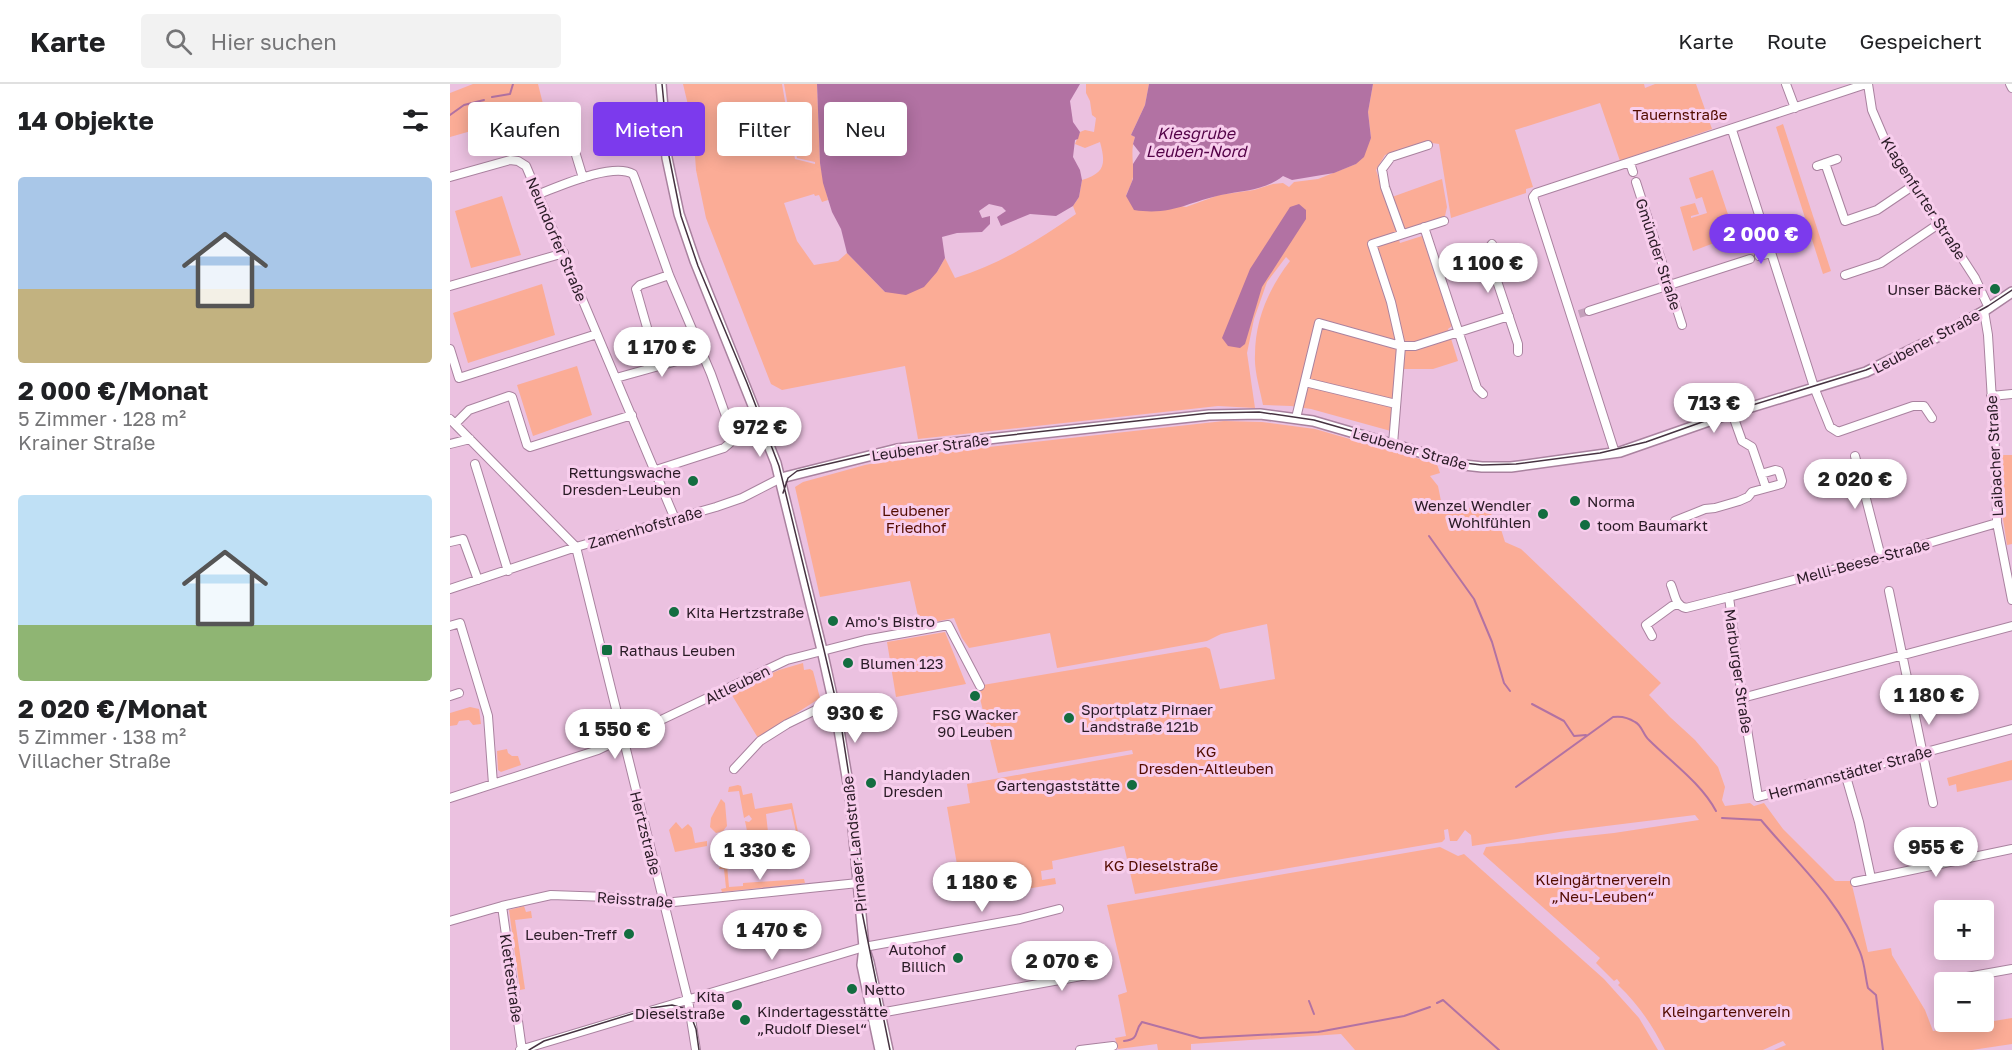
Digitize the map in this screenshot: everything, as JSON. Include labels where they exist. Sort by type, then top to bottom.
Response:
[{"type":"street","name":"Pirnaer Landstraße","points":[[661,84],[667,158],[679,214],[695,261],[761,422],[781,478],[834,701],[850,795],[864,947],[862,965],[880,1050]]},
{"type":"street","points":[[1786,84],[1795,108]]},
{"type":"street","points":[[1616,453],[1575,316],[1533,197],[1536,193],[1867,84]]},
{"type":"street","name":"Klagenfurter Straße","points":[[1867,84],[1872,110],[1880,129],[1975,278],[1986,310]]},
{"type":"street","points":[[1732,130],[1830,428],[1838,432],[1913,406],[1924,406],[1932,418]]},
{"type":"street","points":[[1402,234],[1385,188],[1382,169],[1391,157],[1428,145]]},
{"type":"street","points":[[576,156],[583,178]]},
{"type":"street","points":[[1837,159],[1821,165],[1845,221],[1877,210],[1914,185]]},
{"type":"street","name":"Neundorfer Straße","points":[[450,177],[510,160],[518,160],[526,166],[675,519]]},
{"type":"street","points":[[1630,162],[1633,172]]},
{"type":"street","points":[[539,194],[583,178],[621,169],[633,174],[669,275],[732,434],[731,442],[724,448],[656,470]]},
{"type":"street","name":"Gmünder Straße","points":[[1636,182],[1682,325]]},
{"type":"street","points":[[1393,444],[1401,346],[1391,302],[1372,244],[1444,221]]},
{"type":"street","points":[[1845,275],[1881,262],[1940,223]]},
{"type":"street","points":[[1424,227],[1458,332],[1478,388],[1483,394]]},
{"type":"street","points":[[1492,244],[1487,251],[1518,344],[1518,352]]},
{"type":"street","points":[[450,286],[564,253]]},
{"type":"street","points":[[1759,256],[1771,253]]},
{"type":"street","points":[[1589,311],[1750,259]]},
{"type":"street","points":[[658,366],[636,289],[640,285],[669,275]]},
{"type":"street","name":"Leubener Straße","points":[[781,478],[895,450],[921,446],[1209,414],[1260,414],[1296,418],[1332,426],[1464,465],[1482,467],[1511,467],[1616,453],[1732,413],[1866,372],[1896,359],[1986,310],[2012,292]]},
{"type":"street","name":"Laibacher Straße","points":[[1986,310],[1996,466],[1997,523],[2012,600]]},
{"type":"street","points":[[1296,418],[1318,323],[1401,346],[1414,346],[1509,316]]},
{"type":"street","points":[[450,349],[459,378],[597,334]]},
{"type":"street","points":[[616,378],[702,354]]},
{"type":"street","points":[[1305,382],[1396,404]]},
{"type":"street","points":[[1991,396],[2012,394]]},
{"type":"street","points":[[453,422],[469,410],[509,396],[512,397],[527,445],[530,447],[632,415]]},
{"type":"street","points":[[1732,413],[1742,441],[1752,447],[1766,488]]},
{"type":"street","name":"Zamenhofstraße","points":[[453,422],[576,547],[742,498],[781,478]]},
{"type":"street","points":[[450,444],[470,439]]},
{"type":"street","points":[[1855,456],[1881,557]]},
{"type":"street","points":[[475,464],[508,571]]},
{"type":"street","points":[[1674,521],[1705,508],[1714,508],[1739,501],[1748,497],[1752,492],[1781,484],[1782,477],[1779,471],[1761,474]]},
{"type":"street","name":"Melli-Beese-Straße","points":[[1729,597],[1881,557],[1997,523]]},
{"type":"street","points":[[450,542],[464,538],[478,580]]},
{"type":"street","points":[[450,589],[576,547]]},
{"type":"street","name":"Hertzstraße","points":[[576,547],[664,903],[687,1000],[696,1050]]},
{"type":"street","points":[[1671,585],[1678,604]]},
{"type":"street","points":[[1889,591],[1933,803]]},
{"type":"street","name":"Marburger Straße","points":[[1652,636],[1644,622],[1672,606],[1678,604],[1686,608],[1729,597],[1758,797]]},
{"type":"street","points":[[450,626],[460,623],[488,716],[493,784]]},
{"type":"street","name":"Altleuben","points":[[450,798],[570,760],[623,739],[787,660],[865,640],[948,625],[981,686]]},
{"type":"street","points":[[1742,698],[2012,626]]},
{"type":"street","points":[[450,696],[459,693]]},
{"type":"street","points":[[734,769],[760,741],[787,724],[834,701]]},
{"type":"street","name":"Hermannstädter Straße","points":[[1758,797],[2012,729]]},
{"type":"street","points":[[1845,773],[1859,822],[1871,878]]},
{"type":"street","points":[[1855,882],[2012,849]]},
{"type":"street","name":"Reisstraße","points":[[450,921],[544,897],[567,895],[664,903],[858,883]]},
{"type":"street","name":"Klettestraße","points":[[502,906],[521,1050]]},
{"type":"street","points":[[521,1050],[864,947],[1020,919],[1059,909]]},
{"type":"street","name":"Pirnaer Landstraße","points":[[864,947],[888,1050]]},
{"type":"street","points":[[1994,972],[2012,969]]},
{"type":"street","points":[[880,1013],[1087,975]]},
{"type":"street","points":[[1080,1050],[1113,1046]]},
{"type":"green space","points":[[473,84],[538,84],[542,102],[468,102],[468,132],[450,137],[450,93]]},
{"type":"green space","name":"Tauernstraße","points":[[683,84],[782,84],[785,102],[717,102],[717,156],[794,156],[795,159],[815,164],[815,162],[797,156],[812,156],[812,102],[787,102],[784,84],[817,84],[820,163],[828,200],[822,202],[819,195],[814,194],[784,203],[797,241],[814,265],[838,261],[847,253],[885,292],[937,272],[945,258],[955,278],[987,266],[1003,259],[1076,214],[1073,206],[1079,197],[1082,180],[1099,171],[1103,162],[1100,142],[1085,148],[1075,144],[1080,132],[1085,130],[1094,132],[1096,118],[1092,115],[1086,84],[1149,84],[1145,105],[1131,135],[1135,137],[1132,152],[1133,177],[1126,196],[1186,207],[1219,195],[1254,190],[1273,184],[1283,183],[1289,187],[1294,182],[1318,179],[1356,164],[1371,138],[1368,112],[1373,84],[1644,84],[1645,88],[1655,84],[1696,84],[1712,129],[1620,161],[1600,103],[1515,130],[1533,187],[1526,189],[1526,193],[1451,218],[1439,144],[1425,142],[1385,155],[1376,170],[1400,243],[1422,236],[1452,326],[1448,329],[1458,361],[1433,369],[1401,369],[1398,433],[1311,409],[1263,405],[1255,361],[1258,329],[1270,293],[1290,261],[1286,257],[1267,282],[1254,319],[1247,353],[1255,408],[1218,406],[918,439],[905,366],[782,390],[771,384],[706,218],[695,156],[705,156],[705,102],[687,102]]},
{"type":"green space","points":[[1783,124],[1831,271],[1823,274],[1776,127]]},
{"type":"green space","points":[[1713,170],[1735,235],[1693,251],[1680,207],[1695,203],[1699,214],[1691,218],[1707,213],[1702,197],[1696,199],[1689,178]]},
{"type":"green space","points":[[1442,179],[1447,207],[1445,216],[1406,229],[1401,226],[1392,197]]},
{"type":"green space","points":[[502,196],[521,255],[471,268],[455,211]]},
{"type":"green space","points":[[542,284],[555,335],[468,363],[453,313]]},
{"type":"green space","points":[[577,366],[592,415],[533,436],[517,385]]},
{"type":"green space","points":[[1224,421],[1262,422],[1315,429],[1437,464],[1440,473],[1430,476],[1438,486],[1443,511],[1467,509],[1485,503],[1495,524],[1499,523],[1505,542],[1521,549],[1661,683],[1649,695],[1695,740],[1718,767],[1725,787],[1722,800],[1725,806],[1750,803],[1754,806],[1764,803],[1783,829],[1835,881],[1851,881],[1868,952],[1891,948],[1892,955],[1925,1010],[1933,1031],[1994,1032],[1994,1021],[2012,1018],[2012,1044],[1972,1050],[1774,1050],[1786,1045],[1783,1041],[1763,1050],[1665,1050],[1644,1016],[1618,985],[1620,983],[1617,979],[1614,981],[1596,963],[1600,958],[1483,854],[1486,847],[1614,833],[1699,820],[1695,815],[1566,831],[1472,846],[1471,835],[1465,830],[1457,841],[1450,841],[1448,829],[1444,830],[1445,839],[1442,842],[1135,894],[1124,846],[1052,861],[1053,869],[1041,871],[1042,880],[1055,878],[1056,884],[978,897],[974,874],[959,876],[947,807],[970,803],[967,784],[1133,754],[1132,750],[998,773],[977,686],[1206,647],[1210,649],[1220,689],[1275,679],[1267,624],[1221,634],[1207,641],[1057,668],[1050,633],[969,648],[954,618],[920,625],[910,581],[820,597],[795,487],[803,482],[865,465],[917,455]]},
{"type":"green space","points":[[2000,455],[2012,455],[2012,544],[2007,545],[2001,506]]},
{"type":"green space","points":[[945,632],[966,684],[896,697],[887,642]]},
{"type":"green space","points":[[803,663],[804,670],[813,671],[820,698],[758,738],[730,692],[779,670]]},
{"type":"green space","points":[[470,707],[479,709],[481,724],[473,725],[469,720],[459,721],[457,725],[450,726],[450,713]]},
{"type":"green space","points":[[507,749],[512,756],[518,756],[521,765],[501,772],[498,770],[497,751]]},
{"type":"green space","points":[[2012,760],[2012,780],[1957,792],[1956,784],[1949,786],[1947,778]]},
{"type":"green space","points":[[741,786],[743,795],[752,793],[755,809],[792,803],[798,832],[796,832],[791,809],[766,814],[768,832],[755,834],[749,841],[747,836],[739,837],[738,841],[736,833],[747,831],[745,821],[749,822],[752,819],[749,815],[744,818],[739,791],[728,792],[729,787]]},
{"type":"green space","points":[[721,799],[725,803],[727,826],[723,831],[716,833],[710,827],[711,818]]},
{"type":"green space","points":[[676,822],[682,829],[688,824],[692,828],[695,843],[707,841],[707,846],[675,852],[669,830]]},
{"type":"green space","points":[[769,833],[773,859],[771,859],[771,854],[760,855],[760,861],[757,861],[758,859],[741,852],[757,850],[755,842],[751,842],[756,835]]},
{"type":"green space","points":[[1440,847],[1458,856],[1464,854],[1604,979],[1639,1018],[1658,1050],[1355,1050],[1341,1034],[1191,1044],[1191,1050],[1158,1050],[1157,1044],[1118,1049],[1115,1038],[1126,1036],[1118,995],[1127,992],[1107,905]]},
{"type":"green space","points":[[742,862],[742,870],[741,864],[727,865],[729,887],[743,886],[743,883],[804,879],[805,883],[722,892],[721,889],[726,888],[724,869],[719,869],[720,866]]},
{"type":"green space","points":[[524,906],[526,912],[531,911],[532,918],[515,920],[525,989],[520,990],[509,910]]},
{"type":"water","points":[[817,84],[1080,84],[1070,101],[1073,122],[1080,132],[1078,139],[1075,140],[1073,157],[1082,180],[1079,197],[1073,206],[1056,216],[1030,214],[1001,226],[997,217],[1006,211],[1002,207],[989,204],[979,211],[982,218],[990,216],[990,224],[982,232],[957,233],[942,237],[945,258],[937,272],[924,287],[906,295],[885,292],[847,253],[841,229],[832,212],[823,183]]},
{"type":"water","name":"Kiesgrube Leuben-Nord","points":[[1149,84],[1373,84],[1368,112],[1371,138],[1364,157],[1356,164],[1334,173],[1292,180],[1283,176],[1269,185],[1221,195],[1169,210],[1134,210],[1126,196],[1133,179],[1133,164],[1140,153],[1133,144],[1135,137],[1131,135],[1145,105]]},
{"type":"water","points":[[1299,204],[1306,210],[1306,219],[1262,287],[1245,344],[1240,348],[1228,346],[1222,338],[1250,269],[1290,207]]},
{"type":"waterway","points":[[492,97],[510,94],[513,84]]},
{"type":"waterway","points":[[450,115],[464,105],[484,100]]},
{"type":"waterway","points":[[1429,536],[1474,599],[1492,642],[1504,683],[1510,691]]},
{"type":"waterway","points":[[1532,704],[1564,721],[1574,736],[1586,735]]},
{"type":"waterway","points":[[1516,787],[1613,717],[1621,717],[1637,723],[1647,738],[1702,791],[1716,811]]},
{"type":"waterway","points":[[1722,818],[1761,820],[1816,882],[1841,915],[1860,952],[1868,988],[1876,995],[1883,1050]]},
{"type":"waterway","points":[[1437,1003],[1443,1000],[1499,1050]]},
{"type":"waterway","points":[[1309,1001],[1314,1014]]},
{"type":"waterway","points":[[1124,1041],[1135,1037],[1142,1022],[1200,1038],[1318,1032],[1404,1016],[1430,1007]]},
{"type":"tunnel","points":[[1579,314],[1589,311]]},
{"type":"tram line","points":[[662,84],[669,156],[681,216],[698,266],[779,466],[824,650],[840,718],[852,795],[862,912],[890,1050]]},
{"type":"tram line","points":[[783,493],[788,478],[797,471],[897,448],[1209,413],[1259,412],[1314,420],[1464,463],[1482,465],[1516,464],[1600,453],[1646,442],[1733,411],[1866,370],[1896,357],[1988,306],[2012,290]]},
{"type":"tram line","points":[[529,1050],[544,1041],[651,1008],[672,1005],[683,1008],[691,1016],[696,1029],[699,1050]]},
{"type":"place","name":"Unser Bäcker","points":[[1995,289]]},
{"type":"place","name":"Rettungswache Dresden-Leuben","points":[[693,481]]},
{"type":"place","name":"Norma","points":[[1575,501]]},
{"type":"place","name":"Wenzel Wendler Wohlfühlen","points":[[1543,514]]},
{"type":"place","name":"toom Baumarkt","points":[[1585,525]]},
{"type":"place","name":"Kita Hertzstraße","points":[[674,612]]},
{"type":"place","name":"Amo's Bistro","points":[[833,621]]},
{"type":"place","name":"Rathaus Leuben","points":[[607,650]]},
{"type":"place","name":"Blumen 123","points":[[848,663]]},
{"type":"place","name":"FSG Wacker 90 Leuben","points":[[975,696]]},
{"type":"place","name":"Sportplatz Pirnaer Landstraße 121b","points":[[1069,718]]},
{"type":"place","name":"Handyladen Dresden","points":[[871,783]]},
{"type":"place","name":"Gartengaststätte","points":[[1132,785]]},
{"type":"place","name":"Leuben-Treff","points":[[629,934]]},
{"type":"place","name":"Autohof Billich","points":[[958,958]]},
{"type":"place","name":"Netto","points":[[852,989]]},
{"type":"place","name":"Kita Dieselstraße","points":[[737,1005]]},
{"type":"place","name":"Kindertagesstätte „Rudolf Diesel“","points":[[745,1020]]},
{"type":"park label","name":"Leubener Friedhof","points":[[916,518]]},
{"type":"park label","name":"KG Dresden-Altleuben","points":[[1206,760]]},
{"type":"park label","name":"KG Dieselstraße","points":[[1161,865]]},
{"type":"park label","name":"Kleingärtnerverein „Neu-Leuben“","points":[[1603,888]]},
{"type":"park label","name":"Kleingartenverein","points":[[1726,1011]]}]
